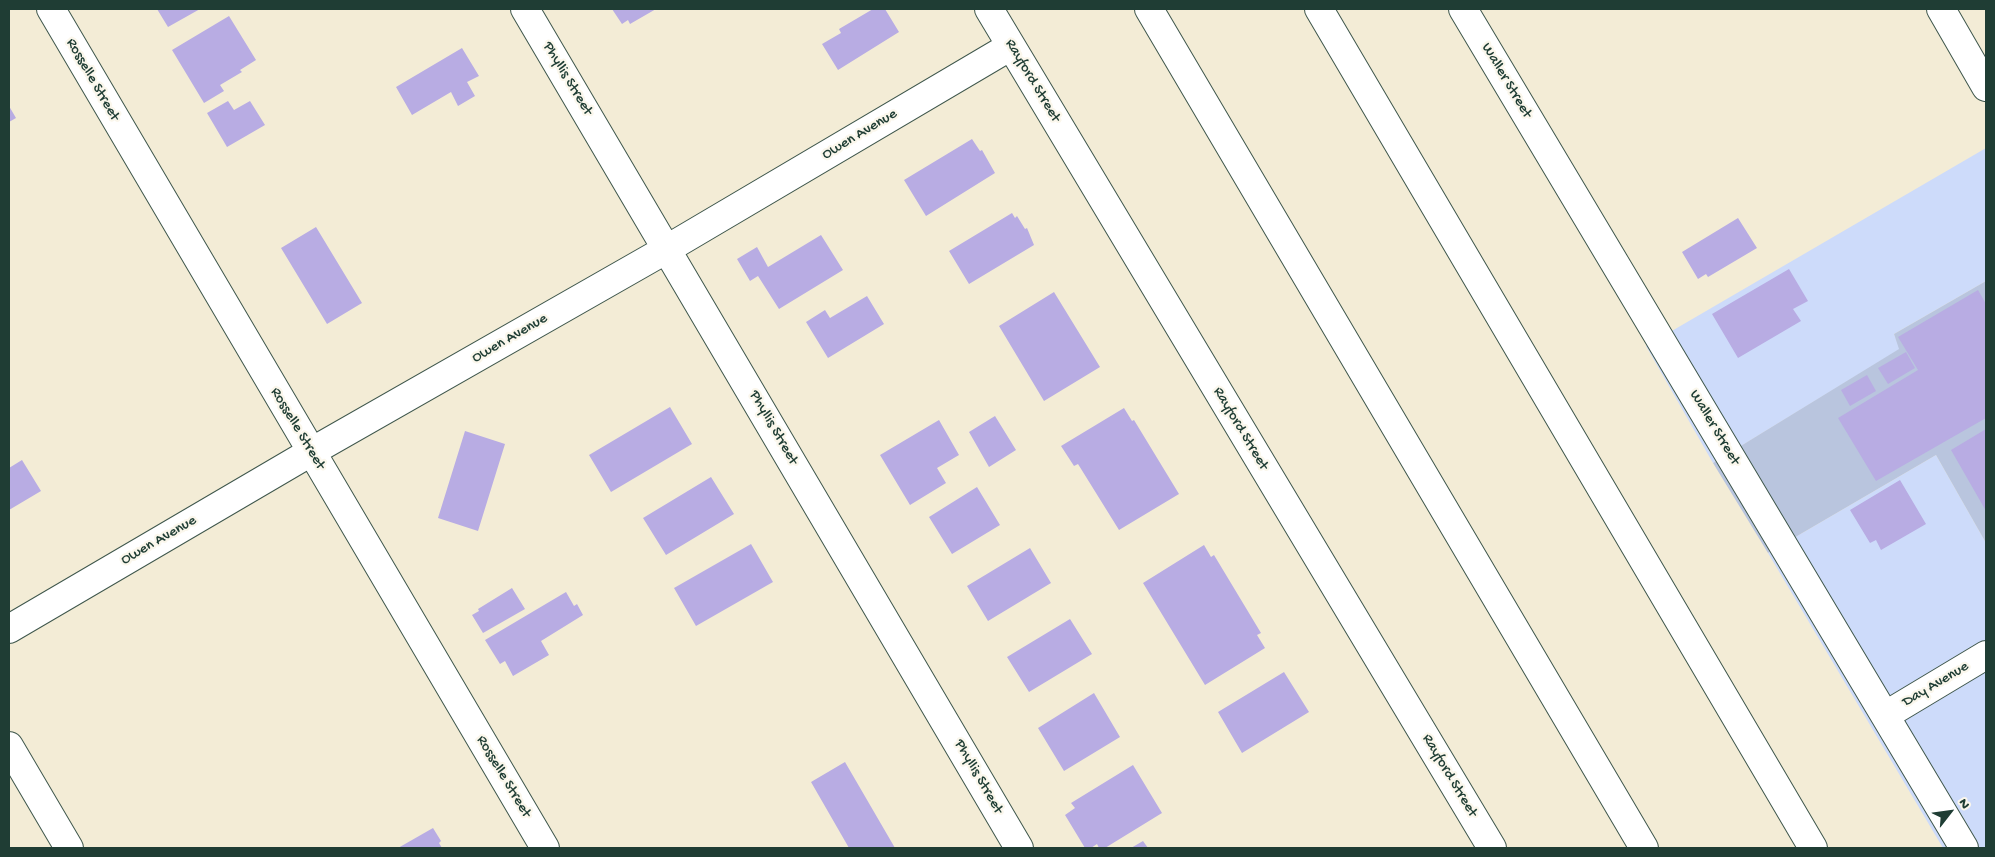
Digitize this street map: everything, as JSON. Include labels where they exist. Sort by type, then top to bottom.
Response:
[{"type":"main road","name":"Rosselle Street","points":[[50,9],[545,848]]},
{"type":"main road","name":"Phyllis Street","points":[[525,9],[1020,848]]},
{"type":"main road","name":"Rayford Street","points":[[989,9],[1492,848]]},
{"type":"main road","points":[[1149,9],[1644,848]]},
{"type":"main road","points":[[1320,9],[1813,848]]},
{"type":"main road","name":"Waller Street","points":[[1463,9],[1964,848]]},
{"type":"main road","points":[[1940,9],[1986,87]]},
{"type":"main road","name":"Owen Avenue","points":[[9,629],[311,452],[668,250],[1010,46]]},
{"type":"main road","name":"Day Avenue","points":[[1886,715],[1986,655]]},
{"type":"main road","points":[[9,746],[69,848]]},
{"type":"shaded area","points":[[1986,148],[1986,281],[1894,334],[1900,349],[1713,463],[1646,346]]},
{"type":"shaded area","points":[[1986,281],[1986,543],[1936,455],[1768,553],[1713,463],[1899,349],[1894,334]]},
{"type":"shaded area","points":[[1936,455],[1986,543],[1986,848],[1943,848],[1768,553]]},
{"type":"building","points":[[157,9],[200,9],[168,27]]},
{"type":"building","points":[[612,9],[656,9],[630,24],[628,20],[622,24]]},
{"type":"building","points":[[873,9],[885,9],[899,32],[838,70],[822,44],[841,33],[839,29]]},
{"type":"building","points":[[229,16],[256,60],[240,70],[242,72],[220,85],[224,91],[204,103],[172,50]]},
{"type":"building","points":[[462,48],[479,76],[467,82],[475,96],[458,106],[451,92],[412,115],[396,87]]},
{"type":"building","points":[[228,101],[234,110],[250,101],[265,125],[227,147],[207,113]]},
{"type":"building","points":[[9,106],[16,118],[9,122]]},
{"type":"building","points":[[972,139],[980,151],[982,150],[995,173],[926,216],[904,180]]},
{"type":"building","points":[[1012,213],[1015,218],[1017,216],[1025,229],[1027,228],[1034,245],[969,284],[949,251]]},
{"type":"building","points":[[1738,218],[1757,248],[1708,277],[1706,274],[1698,279],[1682,252]]},
{"type":"building","points":[[316,227],[362,303],[327,324],[281,248]]},
{"type":"building","points":[[821,235],[843,270],[779,309],[758,276],[750,281],[737,259],[757,247],[768,267]]},
{"type":"building","points":[[1789,269],[1808,301],[1793,309],[1801,321],[1738,358],[1712,314]]},
{"type":"building","points":[[1978,290],[1986,304],[1986,418],[1876,481],[1838,418],[1918,370],[1898,337]]},
{"type":"building","points":[[1054,292],[1100,367],[1044,401],[999,326]]},
{"type":"building","points":[[867,296],[884,324],[828,358],[806,322],[825,310],[830,318]]},
{"type":"building","points":[[1906,352],[1915,368],[1888,384],[1878,368]]},
{"type":"building","points":[[1867,375],[1876,391],[1850,406],[1841,390]]},
{"type":"building","points":[[670,407],[692,444],[611,492],[589,455]]},
{"type":"building","points":[[1124,408],[1132,421],[1134,420],[1179,494],[1119,530],[1078,464],[1074,466],[1061,446]]},
{"type":"building","points":[[995,416],[1016,450],[989,467],[969,432]]},
{"type":"building","points":[[939,420],[959,455],[937,468],[946,483],[910,505],[880,455]]},
{"type":"building","points":[[1986,429],[1986,511],[1951,450]]},
{"type":"building","points":[[465,431],[505,444],[478,531],[438,518]]},
{"type":"building","points":[[22,460],[41,491],[9,510],[9,468]]},
{"type":"building","points":[[711,477],[734,514],[666,555],[643,518]]},
{"type":"building","points":[[1900,480],[1926,524],[1881,550],[1876,540],[1870,543],[1850,510]]},
{"type":"building","points":[[977,487],[1000,525],[952,554],[929,517]]},
{"type":"building","points":[[751,544],[773,582],[696,626],[674,588]]},
{"type":"building","points":[[1204,545],[1211,557],[1214,555],[1261,633],[1257,635],[1265,648],[1205,685],[1143,583]]},
{"type":"building","points":[[1030,548],[1051,583],[988,621],[967,586]]},
{"type":"building","points":[[512,588],[525,609],[483,633],[472,615],[479,611],[478,609]]},
{"type":"building","points":[[566,592],[574,606],[577,604],[583,615],[541,641],[549,655],[513,676],[505,661],[500,664],[485,640]]},
{"type":"building","points":[[1070,619],[1092,654],[1029,692],[1007,657]]},
{"type":"building","points":[[1284,672],[1309,712],[1242,753],[1218,712]]},
{"type":"building","points":[[1094,693],[1120,737],[1064,771],[1038,728]]},
{"type":"building","points":[[845,762],[895,848],[849,848],[811,782]]},
{"type":"building","points":[[1133,765],[1162,813],[1105,848],[1099,848],[1097,844],[1091,848],[1085,848],[1065,815],[1075,808],[1071,803]]},
{"type":"building","points":[[433,828],[441,841],[439,843],[442,848],[398,848]]},
{"type":"building","points":[[1143,841],[1148,848],[1131,848]]}]
